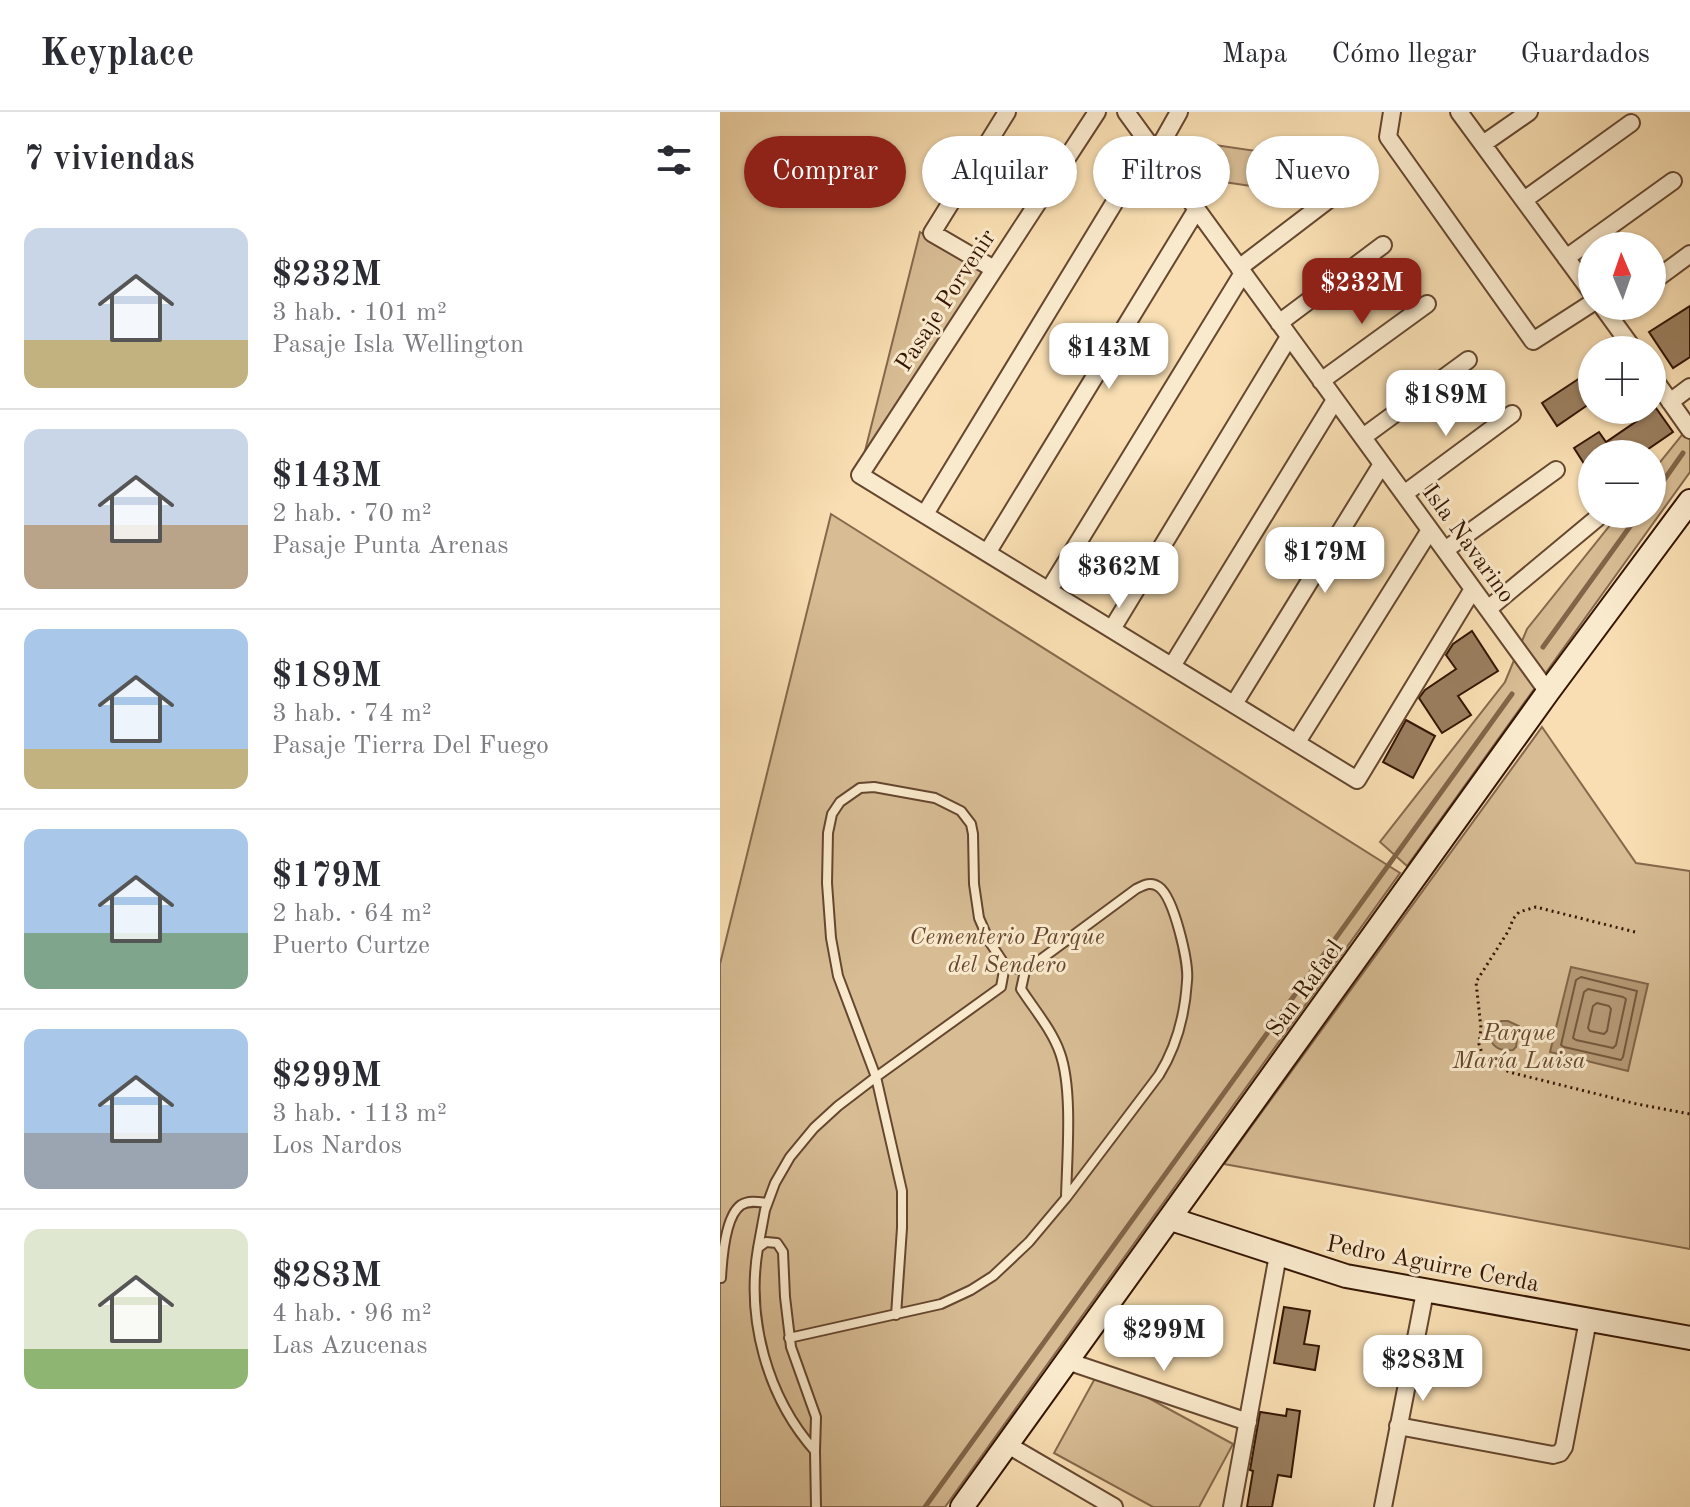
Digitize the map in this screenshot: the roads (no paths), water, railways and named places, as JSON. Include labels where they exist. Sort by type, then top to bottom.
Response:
[{"type":"street","points":[[994,269],[932,233],[1007,112]]},
{"type":"street","name":"Pasaje Porvenir","points":[[925,514],[860,475],[1097,112]]},
{"type":"street","name":"Isla Navarino","points":[[1126,112],[1144,136]]},
{"type":"street","points":[[1162,136],[1179,112]]},
{"type":"street","points":[[1392,112],[1388,137],[1533,341],[1578,312]]},
{"type":"street","points":[[1459,112],[1578,274]]},
{"type":"street","points":[[1483,144],[1529,112]]},
{"type":"street","points":[[1524,200],[1631,123]]},
{"type":"street","points":[[1566,258],[1673,181]]},
{"type":"street","points":[[1116,208],[925,514],[1357,780],[1473,589]]},
{"type":"street","points":[[1049,590],[1241,270],[1319,208]]},
{"type":"street","points":[[987,553],[1197,209]]},
{"type":"street","name":"Isla Navarino","points":[[1197,209],[1548,692]]},
{"type":"street","points":[[1112,629],[1284,330],[1383,245]]},
{"type":"street","points":[[1666,272],[1690,254]]},
{"type":"street","points":[[1321,381],[1427,304]]},
{"type":"street","points":[[1363,437],[1468,360]]},
{"type":"street","points":[[1670,402],[1690,387]]},
{"type":"street","points":[[1666,396],[1690,430]]},
{"type":"street","points":[[1172,666],[1335,400]]},
{"type":"street","points":[[1404,494],[1512,414]]},
{"type":"street","points":[[1234,704],[1382,464]]},
{"type":"street","points":[[1445,550],[1556,470]]},
{"type":"street","name":"San Rafael","points":[[962,1507],[1548,692],[1690,501]]},
{"type":"street","points":[[1488,609],[1585,528]]},
{"type":"street","points":[[1297,742],[1430,530]]},
{"type":"street","name":"Pedro Aguirre Cerda","points":[[1171,1219],[1346,1276],[1690,1338]]},
{"type":"street","points":[[1232,1507],[1278,1255]]},
{"type":"street","points":[[1383,1507],[1425,1292]]},
{"type":"street","points":[[1398,1426],[1553,1455],[1560,1453],[1564,1447],[1588,1320]]},
{"type":"street","points":[[1067,1361],[1248,1422]]},
{"type":"street","points":[[1008,1445],[1114,1507]]},
{"type":"lane","points":[[896,1315],[902,1191],[876,1077],[838,976],[831,938],[826,858],[828,833],[832,814],[847,796],[864,787],[918,794],[956,807],[971,824],[976,907],[989,941],[1005,965],[1025,971]]},
{"type":"lane","points":[[789,1338],[896,1315],[957,1298],[982,1283],[1018,1254],[1066,1198],[1170,1058],[1183,1016],[1188,964],[1179,930],[1163,891],[1157,885],[1147,884],[1136,889],[1025,971],[1021,989],[1061,1055],[1067,1109],[1066,1198]]},
{"type":"lane","points":[[1001,987],[1005,965]]},
{"type":"lane","points":[[815,1451],[788,1413],[773,1381],[762,1351],[755,1295],[758,1248],[767,1203],[782,1169],[802,1141],[826,1116],[876,1077],[1001,987],[1021,989]]},
{"type":"lane","points":[[721,1278],[724,1247],[738,1207],[747,1203],[767,1203]]},
{"type":"lane","points":[[758,1248],[770,1241],[782,1248],[789,1338],[815,1411],[816,1507]]},
{"type":"water","points":[[1571,967],[1648,984],[1628,1071],[1550,1052]]},
{"type":"water","points":[[1501,1021],[1519,1026],[1513,1050],[1499,1049],[1492,1042],[1492,1031]]},
{"type":"waterway","points":[[1666,477],[1683,453]]},
{"type":"waterway","points":[[1543,647],[1629,528]]},
{"type":"waterway","points":[[925,1507],[1512,694]]},
{"type":"park label","name":"Cementerio Parque del Sendero","points":[[1007,950]]},
{"type":"park label","name":"Parque María Luisa","points":[[1519,1046]]}]
